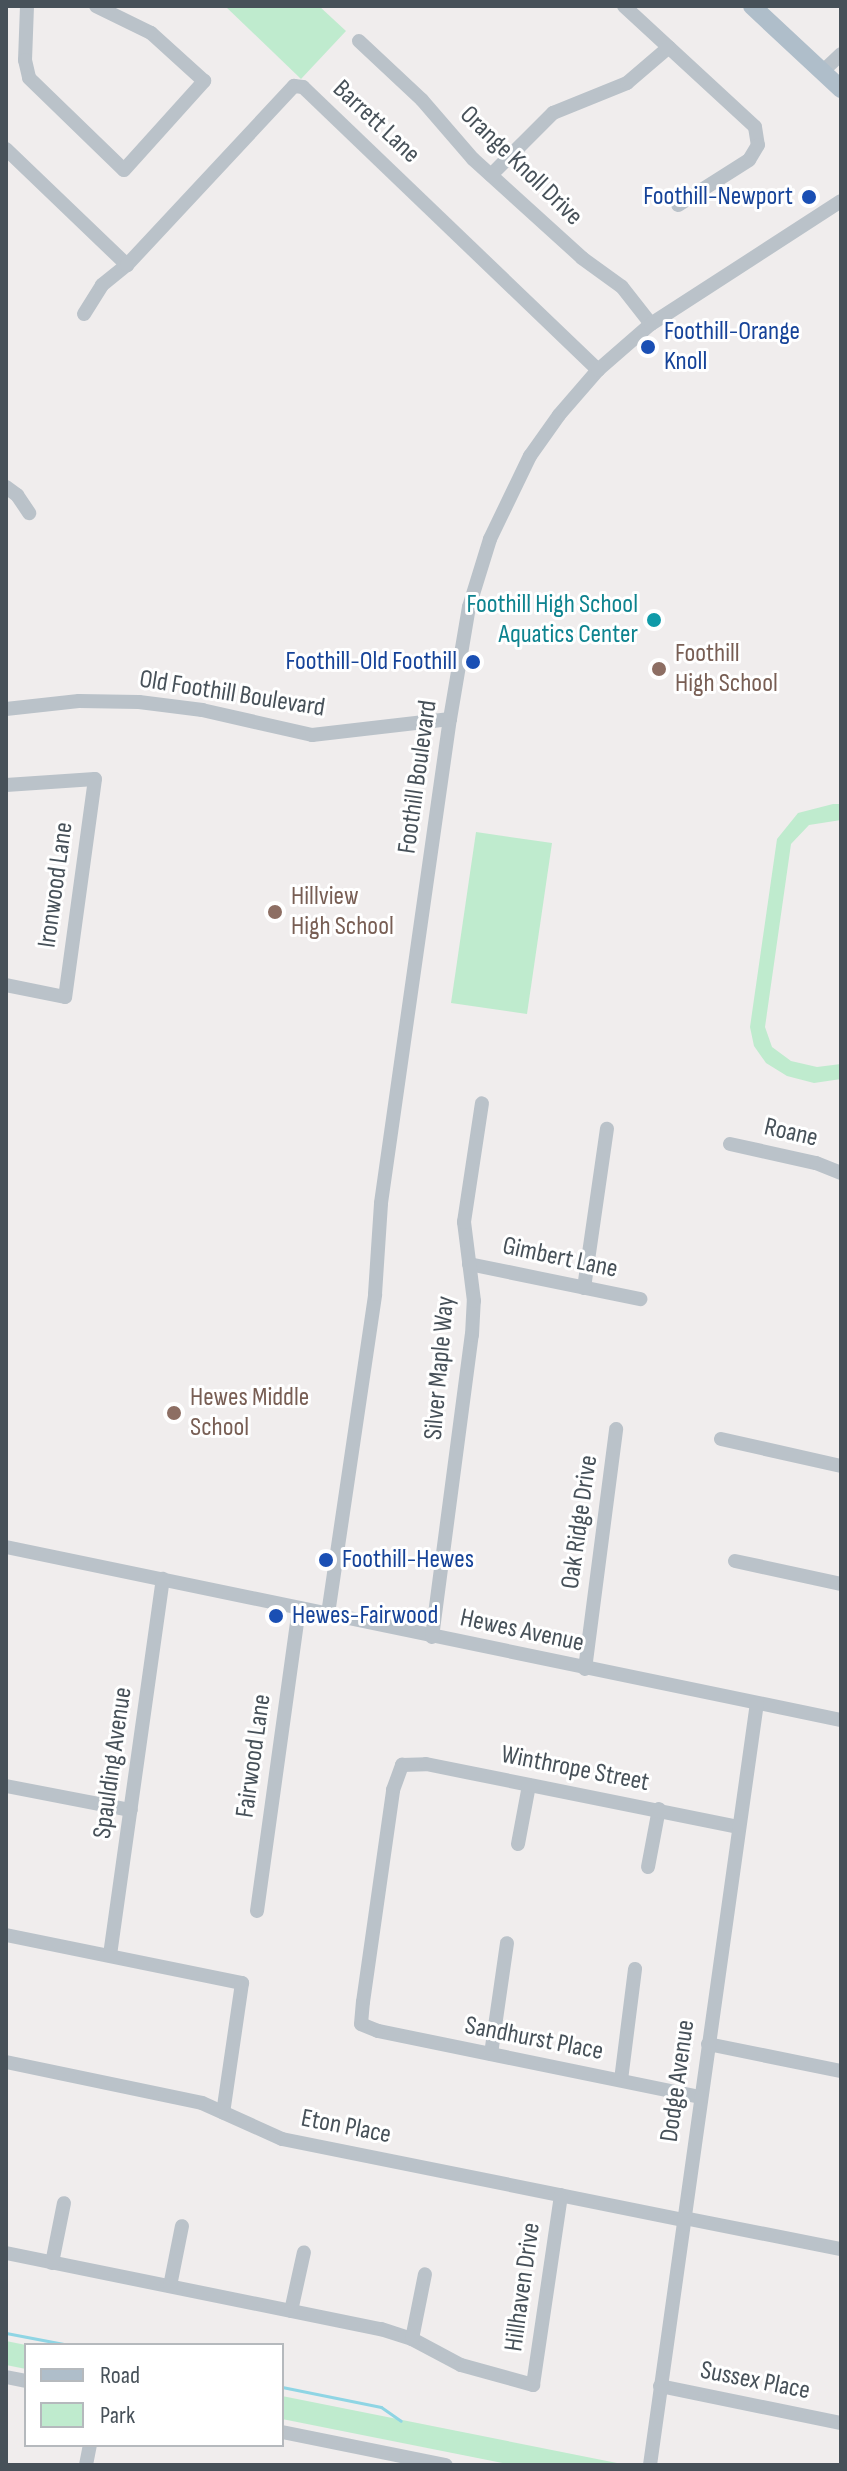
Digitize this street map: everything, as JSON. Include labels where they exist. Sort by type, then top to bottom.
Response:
[{"type":"main road","points":[[752,6],[841,89]]},
{"type":"street","points":[[27,6],[25,60],[29,78],[124,170],[204,81],[151,33],[96,6]]},
{"type":"street","points":[[624,6],[755,127],[758,145],[749,160],[678,205]]},
{"type":"street","name":"Orange Knoll Drive","points":[[359,41],[422,100],[491,175],[582,258],[622,287],[651,324]]},
{"type":"street","points":[[491,175],[553,113],[627,83],[669,47]]},
{"type":"street","points":[[823,71],[841,54]]},
{"type":"street","name":"Barrett Lane","points":[[84,314],[102,285],[127,265],[294,86],[303,87],[598,370]]},
{"type":"street","points":[[6,149],[127,265]]},
{"type":"street","name":"Foothill Boulevard","points":[[328,1614],[372,1321],[381,1203],[450,719],[475,583],[499,516],[545,434],[598,370],[651,324],[841,201]]},
{"type":"street","points":[[6,487],[17,495],[29,513]]},
{"type":"street","name":"Old Foothill Boulevard","points":[[6,709],[79,701],[139,702],[202,710],[312,735],[450,719]]},
{"type":"street","name":"Ironwood Lane","points":[[6,785],[95,779],[65,997],[6,985]]},
{"type":"street","name":"Silver Maple Way","points":[[432,1637],[472,1335],[474,1301],[464,1222],[482,1103]]},
{"type":"street","points":[[584,1288],[607,1129]]},
{"type":"street","name":"Roane","points":[[730,1144],[816,1163],[841,1173]]},
{"type":"street","name":"Gimbert Lane","points":[[469,1264],[640,1299]]},
{"type":"street","name":"Oak Ridge Drive","points":[[585,1669],[616,1429]]},
{"type":"street","points":[[721,1439],[841,1466]]},
{"type":"street","name":"Hewes Avenue","points":[[6,1547],[841,1720]]},
{"type":"street","points":[[735,1561],[841,1584]]},
{"type":"street","name":"Spaulding Avenue","points":[[110,1955],[163,1579]]},
{"type":"street","name":"Fairwood Lane","points":[[257,1911],[299,1608]]},
{"type":"street","name":"Dodge Avenue","points":[[650,2465],[757,1703]]},
{"type":"street","name":"Winthrope Street","points":[[361,2024],[393,1790],[402,1765],[426,1764],[738,1827]]},
{"type":"street","points":[[518,1844],[529,1785]]},
{"type":"street","points":[[6,1786],[131,1810]]},
{"type":"street","points":[[648,1867],[659,1809]]},
{"type":"street","points":[[6,1935],[242,1983],[223,2113]]},
{"type":"street","points":[[491,2054],[507,1943]]},
{"type":"street","points":[[621,2080],[635,1969]]},
{"type":"street","name":"Sandhurst Place","points":[[361,2024],[378,2031],[700,2097]]},
{"type":"street","points":[[708,2044],[841,2071]]},
{"type":"street","name":"Eton Place","points":[[6,2062],[202,2103],[282,2139],[841,2249]]},
{"type":"street","name":"Hillhaven Drive","points":[[412,2339],[461,2365],[533,2385],[561,2195]]},
{"type":"street","points":[[52,2263],[64,2203]]},
{"type":"street","points":[[170,2286],[182,2226]]},
{"type":"street","points":[[291,2311],[304,2252]]},
{"type":"street","points":[[6,2253],[412,2339],[425,2274]]},
{"type":"street","name":"Sussex Place","points":[[660,2386],[841,2423]]},
{"type":"street","points":[[284,2432],[446,2465]]},
{"type":"green space","points":[[225,6],[319,6],[346,31],[301,79]]},
{"type":"green space","points":[[841,804],[841,820],[809,825],[791,844],[765,1027],[772,1047],[791,1061],[817,1067],[841,1064],[841,1079],[814,1083],[787,1076],[766,1063],[754,1046],[750,1027],[777,839],[798,813]]},
{"type":"green space","points":[[476,832],[552,843],[527,1014],[451,1003]]},
{"type":"green space","points":[[6,2341],[24,2345],[24,2369],[6,2365]]},
{"type":"green space","points":[[284,2396],[627,2465],[513,2465],[284,2419]]},
{"type":"waterway","points":[[6,2333],[58,2343]]},
{"type":"waterway","points":[[284,2387],[381,2407],[401,2421]]},
{"type":"place","name":"Foothill-Newport","points":[[809,197]]},
{"type":"place","name":"Foothill-Orange Knoll","points":[[648,347]]},
{"type":"place","name":"Foothill High School Aquatics Center","points":[[654,620]]},
{"type":"place","name":"Foothill-Old Foothill","points":[[473,662]]},
{"type":"place","name":"Foothill High School","points":[[659,669]]},
{"type":"place","name":"Hillview High School","points":[[275,912]]},
{"type":"place","name":"Hewes Middle School","points":[[174,1413]]},
{"type":"place","name":"Foothill-Hewes","points":[[326,1560]]},
{"type":"place","name":"Hewes-Fairwood","points":[[276,1616]]}]
